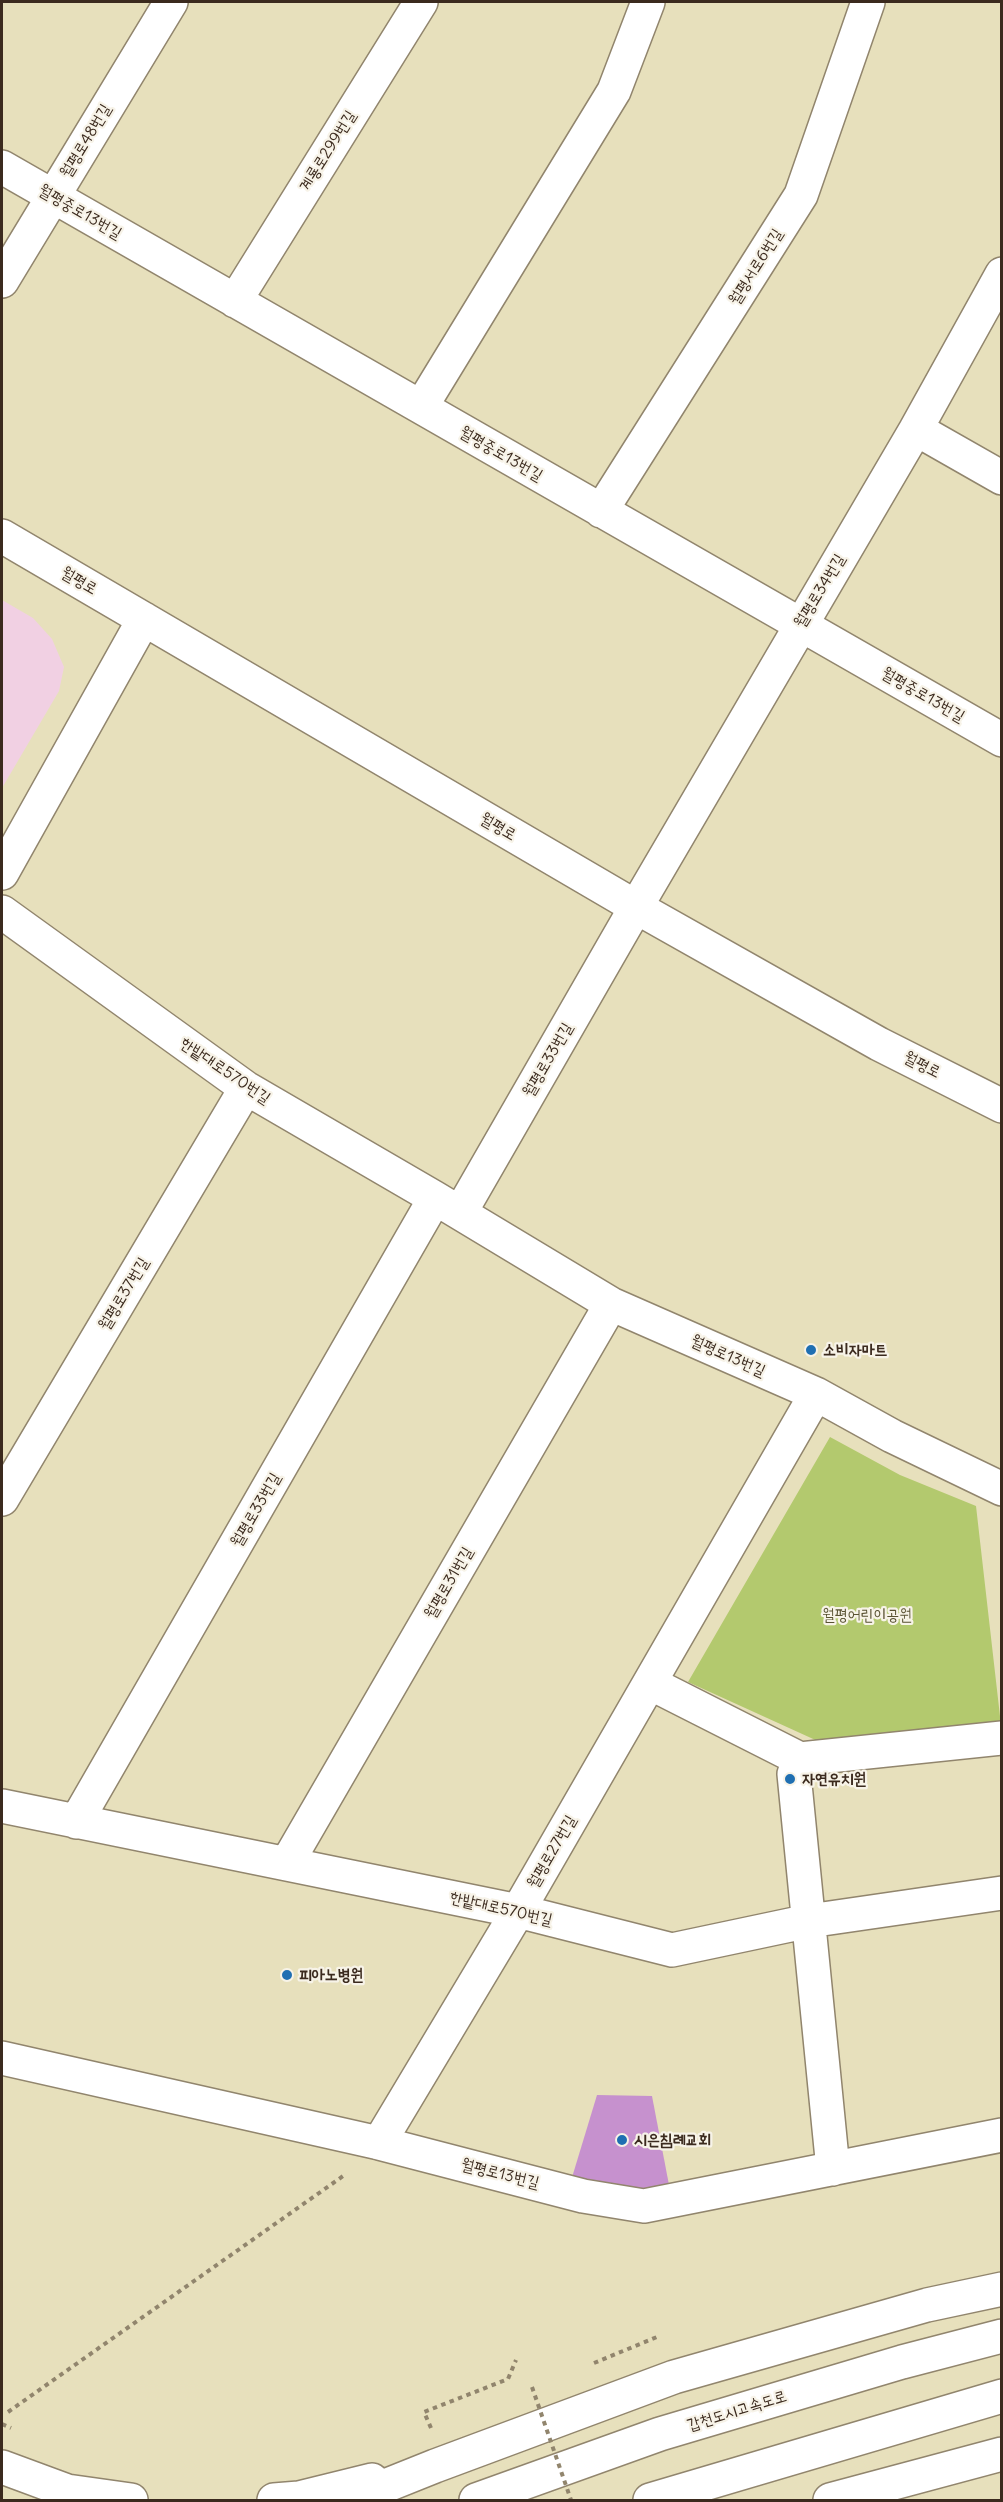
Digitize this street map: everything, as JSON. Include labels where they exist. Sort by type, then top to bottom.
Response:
[{"type":"street","name":"월평로48번길","points":[[2,281],[171,2]]},
{"type":"street","name":"계룡로299번길","points":[[235,301],[420,2]]},
{"type":"street","points":[[421,407],[614,91],[648,2]]},
{"type":"street","name":"월평서로6번길","points":[[601,511],[801,195],[868,2]]},
{"type":"street","name":"월평중로13번길","points":[[2,167],[1002,740]]},
{"type":"street","name":"월평로34번길","points":[[636,907],[916,429],[1002,274]]},
{"type":"street","points":[[916,429],[1002,478]]},
{"type":"street","name":"월평로","points":[[2,536],[636,907],[879,1044],[1002,1106]]},
{"type":"street","points":[[2,873],[144,620]]},
{"type":"street","name":"월평로33번길","points":[[76,1822],[447,1206],[636,907]]},
{"type":"street","name":"한밭대로570번길","points":[[2,912],[246,1088],[447,1206]]},
{"type":"street","name":"월평로37번길","points":[[2,1499],[246,1088]]},
{"type":"street","name":"월평로13번길","points":[[447,1206],[610,1304],[816,1394],[892,1436],[1002,1489]]},
{"type":"street","name":"월평로31번길","points":[[287,1863],[610,1304]]},
{"type":"street","name":"월평로27번길","points":[[379,2143],[518,1911],[816,1394]]},
{"type":"street","points":[[650,1683],[800,1759],[1002,1738]]},
{"type":"street","points":[[800,1759],[794,1774],[833,2169]]},
{"type":"street","name":"한밭대로570번길","points":[[2,1806],[518,1911],[672,1950],[809,1921],[1002,1893]]},
{"type":"street","name":"월평로13번길","points":[[2,2058],[379,2143],[583,2196],[644,2206],[1002,2135]]},
{"type":"street","points":[[350,2500],[674,2377],[927,2305],[1002,2289]]},
{"type":"street","name":"갑천도시고속도로","points":[[476,2500],[660,2434],[902,2362],[1002,2337]]},
{"type":"street","points":[[650,2500],[1002,2396]]},
{"type":"street","points":[[830,2500],[1002,2454]]},
{"type":"street","points":[[274,2500],[299,2498],[435,2466]]},
{"type":"street","points":[[2,2467],[67,2491],[131,2500]]},
{"type":"path","points":[[8,2412],[354,2169]]},
{"type":"path","points":[[619,2354],[657,2337]]},
{"type":"path","points":[[440,2424],[430,2428],[424,2412],[508,2379],[516,2360]]},
{"type":"path","points":[[522,2391],[532,2387],[571,2500]]},
{"type":"shaded area","points":[[2,600],[33,618],[52,639],[64,667],[59,691],[2,788]]},
{"type":"green space","name":"월평어린이공원","points":[[830,1437],[900,1475],[976,1506],[1001,1725],[822,1743],[688,1682]]},
{"type":"building","name":"시은침례교회","points":[[597,2095],[652,2096],[669,2185],[644,2194],[570,2184]]},
{"type":"place","name":"소비자마트","points":[[811,1350]]},
{"type":"place","name":"자연유치원","points":[[790,1779]]},
{"type":"place","name":"피아노병원","points":[[287,1975]]},
{"type":"place","name":"시은침례교회","points":[[622,2140]]}]
